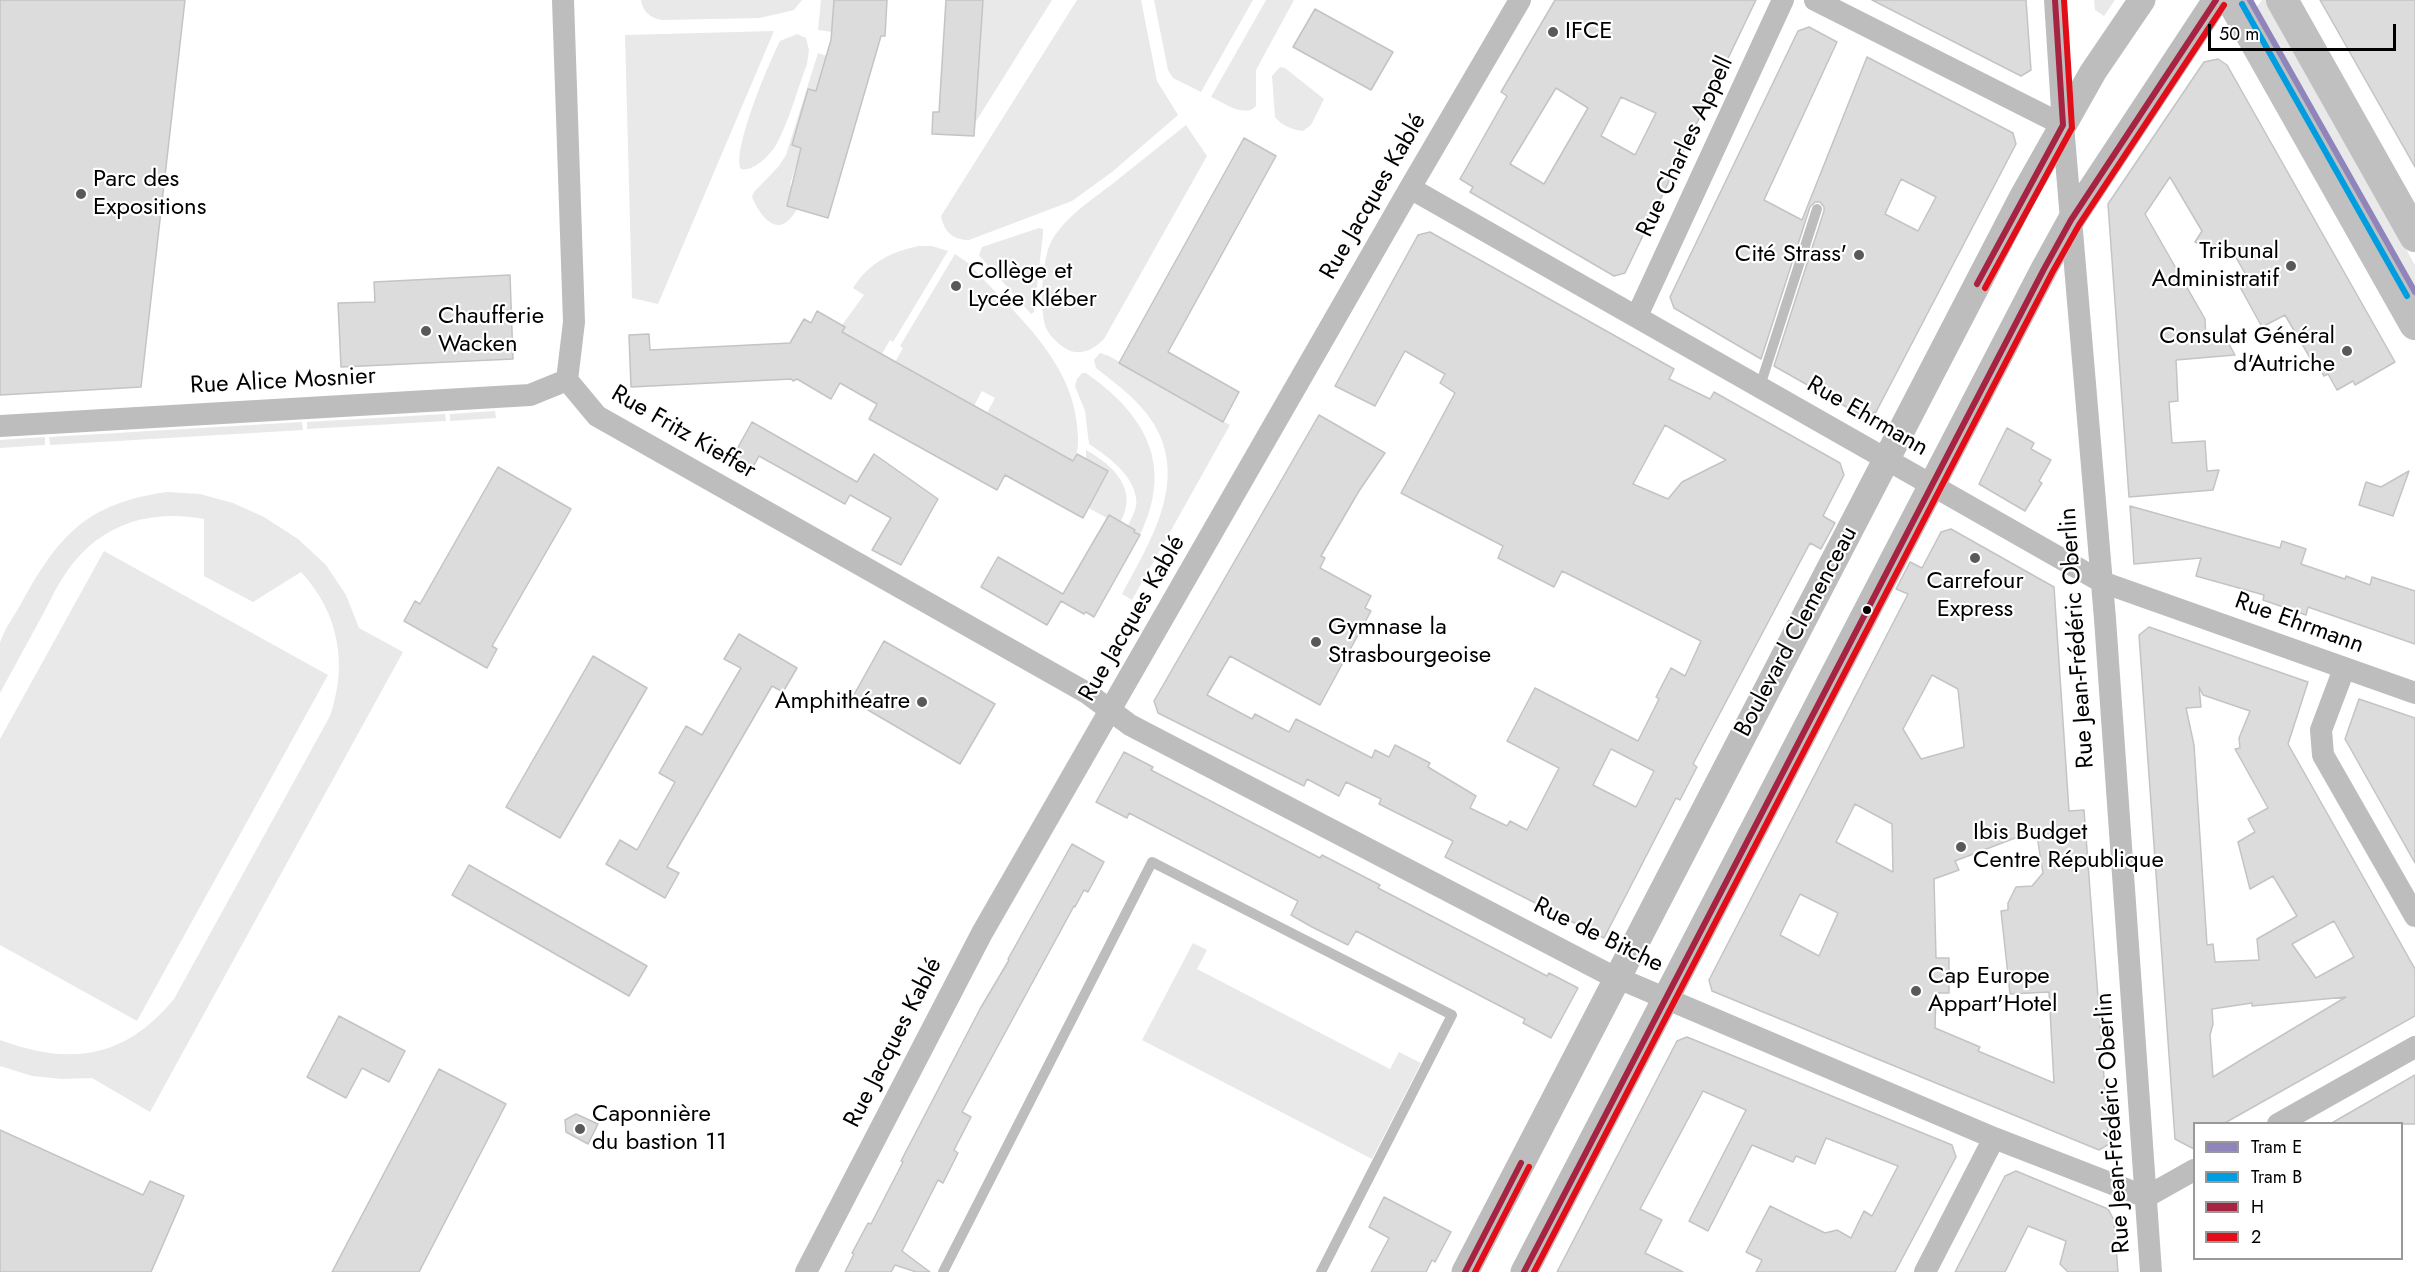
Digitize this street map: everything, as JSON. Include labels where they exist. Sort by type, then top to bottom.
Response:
[{"type":"main road","points":[[2232,0],[2415,324]]},
{"type":"main road","points":[[2282,0],[2415,236]]},
{"type":"street","points":[[563,0],[574,322],[567,380]]},
{"type":"street","name":"Rue Jacques Kablé","points":[[806,1272],[982,933],[1410,188],[1521,0]]},
{"type":"street","name":"Rue Charles Appell","points":[[1638,316],[1783,0]]},
{"type":"street","points":[[1815,0],[2063,125]]},
{"type":"street","name":"Rue Jean-Frédéric Oberlin","points":[[2055,0],[2063,125],[2102,582],[2151,1272]]},
{"type":"street","name":"Boulevard Clemenceau","points":[[1465,1272],[2022,198],[2094,72],[2142,0]]},
{"type":"street","points":[[1524,1272],[2072,220],[2216,0]]},
{"type":"street","name":"Rue Ehrmann","points":[[1410,188],[2102,582],[2415,693]]},
{"type":"street","name":"Rue Alice Mosnier","points":[[0,426],[530,395],[567,380]]},
{"type":"street","name":"Rue Fritz Kieffer","points":[[567,380],[597,416],[1087,693],[1111,711]]},
{"type":"street","points":[[2344,669],[2321,730],[2323,755],[2415,916]]},
{"type":"street","name":"Rue de Bitche","points":[[1111,711],[1137,729],[1606,973],[1994,1138],[2146,1197]]},
{"type":"street","points":[[2282,1122],[2415,1047]]},
{"type":"street","points":[[1925,1272],[1994,1138]]},
{"type":"street","points":[[2146,1197],[2193,1171]]},
{"type":"lane","points":[[1760,386],[1817,209]]},
{"type":"lane","points":[[943,1272],[1152,862],[1452,1015],[1322,1272]]},
{"type":"shaded area","points":[[641,0],[802,0],[794,10],[760,18],[662,20],[648,14]]},
{"type":"shaded area","points":[[821,0],[834,0],[832,32],[818,30]]},
{"type":"shaded area","points":[[983,0],[1052,0],[975,123]]},
{"type":"shaded area","points":[[1077,0],[1141,0],[1157,81],[1178,115],[1112,172],[1072,201],[969,240],[954,237],[947,231],[941,216]]},
{"type":"shaded area","points":[[1154,0],[1253,0],[1201,92],[1173,78],[1168,70]]},
{"type":"shaded area","points":[[1266,0],[1294,0],[1256,70],[1256,106],[1251,110],[1240,110],[1211,97]]},
{"type":"shaded area","points":[[2094,0],[2115,0],[2104,16],[2095,10]]},
{"type":"shaded area","points":[[2262,0],[2266,0],[2415,265],[2415,300],[2252,13]]},
{"type":"shaded area","points":[[774,31],[658,304],[632,298],[625,35]]},
{"type":"shaded area","points":[[797,34],[806,38],[809,50],[807,64],[782,134],[766,157],[751,168],[741,169],[739,159],[741,144],[768,67],[780,41]]},
{"type":"shaded area","points":[[818,53],[827,56],[816,91],[807,89],[804,101],[814,104],[796,132],[792,145],[801,148],[790,185],[793,187],[797,209],[791,218],[778,225],[766,219],[752,197],[786,155]]},
{"type":"shaded area","points":[[1280,67],[1285,68],[1324,99],[1311,125],[1303,131],[1288,127],[1275,117],[1272,76]]},
{"type":"shaded area","points":[[1186,125],[1207,156],[1104,339],[1087,351],[1075,352],[1063,347],[1046,328],[1044,320],[1042,297],[1045,260],[1051,242],[1056,233],[1078,210]]},
{"type":"shaded area","points":[[1039,228],[1043,229],[1043,234],[1034,312],[1031,314],[979,255],[982,247]]},
{"type":"shaded area","points":[[919,246],[932,246],[948,251],[893,342],[890,340],[882,354],[842,332],[845,327],[842,325],[864,295],[853,288],[859,279],[873,265],[890,255]]},
{"type":"shaded area","points":[[955,254],[968,263],[1020,317],[1051,357],[1063,378],[1072,401],[1077,425],[1078,448],[1073,461],[987,413],[995,398],[982,391],[974,406],[895,362],[903,348],[900,346]]},
{"type":"shaded area","points":[[1100,353],[1230,425],[1132,600],[1122,594],[1157,525],[1168,477],[1166,454],[1157,430],[1141,407],[1096,368],[1094,360]]},
{"type":"shaded area","points":[[1082,373],[1086,373],[1107,389],[1125,406],[1138,424],[1148,444],[1154,464],[1154,486],[1150,510],[1140,535],[1128,526],[1136,505],[1134,489],[1130,481],[1118,466],[1089,444],[1085,411],[1075,386]]},
{"type":"shaded area","points":[[495,411],[496,418],[450,421],[450,414]]},
{"type":"shaded area","points":[[445,414],[446,421],[307,429],[307,422]]},
{"type":"shaded area","points":[[302,422],[303,430],[50,445],[49,437]]},
{"type":"shaded area","points":[[45,437],[45,445],[0,448],[0,440]]},
{"type":"shaded area","points":[[1086,450],[1114,471],[1125,489],[1126,509],[1121,521],[1107,518],[1081,504],[1094,483],[1100,486],[1108,472],[1086,459]]},
{"type":"shaded area","points":[[167,492],[200,494],[233,503],[264,517],[298,539],[326,565],[346,595],[359,628],[403,652],[150,1112],[92,1078],[62,1079],[32,1076],[0,1066],[0,1040],[50,1053],[95,1052],[116,1045],[136,1034],[155,1019],[174,999],[330,716],[335,697],[339,658],[332,622],[324,604],[301,572],[253,602],[204,576],[204,519],[161,516],[123,525],[105,534],[75,561],[56,588],[0,693],[0,643],[2,638],[36,578],[63,541],[78,526],[116,504]]},
{"type":"shaded area","points":[[104,551],[328,675],[137,1021],[0,945],[0,739]]},
{"type":"shaded area","points":[[1193,943],[1207,950],[1197,969],[1390,1069],[1399,1052],[1421,1063],[1372,1159],[1142,1040]]},
{"type":"building","name":"Parc des Expositions","points":[[0,0],[185,0],[141,387],[0,395]]},
{"type":"building","points":[[834,0],[887,0],[885,36],[881,36],[828,218],[787,206],[801,148],[792,145],[808,89],[816,91],[831,40]]},
{"type":"building","points":[[946,0],[983,0],[974,136],[932,134],[933,112],[939,112]]},
{"type":"building","points":[[1555,0],[1756,0],[1625,273],[1614,276],[1470,192],[1473,187],[1460,179],[1507,96],[1501,92]],"holes":[[[1556,88],[1588,108],[1544,184],[1510,164]],[[1621,97],[1656,113],[1635,155],[1601,136]]]},
{"type":"building","points":[[1872,0],[2026,0],[2031,70],[2021,76]]},
{"type":"building","points":[[2320,0],[2415,0],[2415,167],[2353,58]]},
{"type":"building","points":[[1315,9],[1393,52],[1371,90],[1293,47]]},
{"type":"building","points":[[1809,27],[1837,42],[1764,200],[1802,220],[1867,57],[2013,133],[2016,144],[1876,412],[1864,417],[1774,366],[1824,211],[1820,202],[1815,202],[1810,207],[1761,359],[1674,308],[1670,297],[1798,31]],"holes":[[[1901,179],[1936,197],[1918,231],[1885,214]]]},
{"type":"building","points":[[2218,59],[2227,65],[2395,362],[2355,385],[2353,381],[2337,390],[2328,374],[2324,376],[2314,359],[2312,361],[2285,315],[2262,327],[2240,287],[2250,282],[2226,240],[2211,249],[2195,242],[2202,231],[2170,177],[2145,214],[2205,319],[2206,343],[2223,333],[2235,355],[2176,360],[2178,401],[2169,402],[2172,443],[2205,441],[2207,471],[2219,470],[2213,490],[2129,497],[2108,204],[2204,62]]},
{"type":"building","points":[[1244,138],[1276,156],[1168,352],[1239,392],[1223,422],[1119,363]]},
{"type":"building","points":[[1430,232],[1674,369],[1669,379],[1710,399],[1714,392],[1840,463],[1844,475],[1823,516],[1835,523],[1821,549],[1810,543],[1693,764],[1697,767],[1680,800],[1676,798],[1604,938],[1445,857],[1453,841],[1379,804],[1381,799],[1346,782],[1339,796],[1307,779],[1304,786],[1158,713],[1154,701],[1319,415],[1385,453],[1359,491],[1321,556],[1325,558],[1320,568],[1371,596],[1365,608],[1371,611],[1320,705],[1230,656],[1207,695],[1252,719],[1255,714],[1289,732],[1296,719],[1372,758],[1375,750],[1389,757],[1395,745],[1430,763],[1428,767],[1476,796],[1470,808],[1507,826],[1510,821],[1527,830],[1559,768],[1507,741],[1535,688],[1638,741],[1659,699],[1656,697],[1671,668],[1685,676],[1701,641],[1562,571],[1554,587],[1498,558],[1503,546],[1401,493],[1455,393],[1440,383],[1445,374],[1405,351],[1375,406],[1335,386],[1418,235]],"holes":[[[1665,425],[1726,460],[1682,482],[1668,499],[1633,484]],[[1611,749],[1654,771],[1636,807],[1593,785]]]},
{"type":"building","name":"Chaufferie Wacken","points":[[510,275],[513,359],[341,367],[338,303],[375,302],[374,282]]},
{"type":"building","points":[[817,311],[845,327],[842,332],[1073,461],[1077,454],[1108,471],[1083,518],[1005,475],[997,490],[869,419],[877,404],[840,383],[831,399],[797,379],[793,381],[791,379],[631,387],[629,335],[649,334],[650,350],[790,343],[804,319],[811,323]]},
{"type":"building","points":[[752,422],[857,482],[874,454],[938,499],[901,565],[872,550],[891,518],[850,495],[845,504],[759,456],[752,469],[732,458]]},
{"type":"building","points":[[2007,428],[2034,443],[2031,449],[2051,460],[2039,481],[2042,483],[2025,511],[1979,484]]},
{"type":"building","points":[[498,467],[571,509],[492,646],[497,649],[487,668],[404,621],[415,601],[420,604]]},
{"type":"building","points":[[2409,471],[2393,516],[2359,505],[2366,482],[2381,487]]},
{"type":"building","points":[[2130,506],[2280,548],[2282,541],[2306,549],[2301,564],[2370,585],[2372,577],[2415,591],[2415,644],[2308,607],[2306,615],[2263,600],[2264,595],[2196,576],[2201,558],[2134,564]]},
{"type":"building","points":[[1109,515],[1140,535],[1094,617],[1061,601],[1047,625],[981,587],[998,557],[1063,594]]},
{"type":"building","points":[[1951,529],[2054,587],[2069,811],[2084,810],[2109,1144],[2099,1150],[1712,991],[1709,980],[1908,594],[1896,589],[1910,562],[1922,568],[1941,532]],"holes":[[[1932,675],[1958,689],[1964,747],[1921,759],[1903,729]],[[1855,804],[1892,824],[1893,872],[1836,842]],[[2036,830],[2043,873],[2032,886],[2016,887],[2008,903],[2008,910],[2001,911],[2010,994],[2049,992],[2054,1083],[1978,1051],[1980,1047],[1935,1028],[1936,993],[1949,993],[1949,958],[1936,958],[1934,879],[1959,870],[1955,861]],[[1800,894],[1838,913],[1819,956],[1780,935]]]},
{"type":"building","points":[[2149,627],[2308,682],[2288,744],[2415,969],[2415,1016],[2227,1122],[2193,1122],[2193,1148],[2175,1139],[2139,635]],"holes":[[[2199,687],[2203,695],[2250,711],[2239,738],[2240,748],[2235,749],[2268,808],[2248,819],[2255,832],[2238,842],[2250,889],[2273,876],[2297,916],[2257,939],[2259,960],[2215,962],[2213,944],[2207,945],[2194,745],[2186,708],[2201,707]],[[2334,921],[2354,957],[2316,978],[2292,944]],[[2346,997],[2213,1077],[2210,1035],[2213,1024],[2212,1009],[2252,1003],[2252,1006]]]},
{"type":"building","points":[[739,634],[797,668],[783,692],[772,686],[667,867],[679,873],[665,898],[606,864],[620,840],[637,850],[675,782],[659,773],[686,726],[702,735],[741,668],[724,659]]},
{"type":"building","name":"Amphithéatre","points":[[884,641],[995,704],[960,764],[851,700]]},
{"type":"building","points":[[593,656],[647,688],[560,838],[506,807]]},
{"type":"building","points":[[2359,699],[2415,718],[2415,863],[2345,739]]},
{"type":"building","points":[[1124,752],[1153,767],[1151,770],[1320,858],[1322,855],[1380,885],[1378,888],[1547,976],[1549,973],[1578,988],[1551,1038],[1523,1023],[1525,1019],[1356,931],[1348,945],[1312,927],[1291,915],[1298,901],[1129,813],[1127,818],[1096,802]]},
{"type":"building","points":[[1072,844],[1104,862],[1088,892],[1084,890],[1074,906],[962,1112],[971,1117],[954,1150],[958,1153],[943,1183],[938,1180],[902,1251],[930,1272],[916,1272],[895,1265],[891,1272],[845,1272],[854,1254],[852,1253],[868,1223],[871,1224],[980,1009]]},
{"type":"building","points":[[469,865],[647,966],[629,996],[452,895]]},
{"type":"building","points":[[339,1016],[405,1051],[389,1082],[362,1068],[346,1098],[307,1077]]},
{"type":"building","points":[[1687,1037],[1952,1145],[1956,1157],[1895,1272],[1756,1272],[1762,1260],[1746,1252],[1770,1206],[1825,1233],[1837,1230],[1851,1238],[1864,1211],[1872,1216],[1898,1166],[1826,1138],[1815,1164],[1796,1156],[1793,1162],[1752,1145],[1708,1231],[1689,1221],[1746,1110],[1703,1091],[1640,1209],[1662,1220],[1645,1253],[1683,1272],[1557,1272],[1677,1041]]},
{"type":"building","points":[[439,1069],[506,1104],[419,1272],[332,1272]]},
{"type":"building","points":[[2415,1075],[2415,1124],[2333,1122]]},
{"type":"building","name":"Caponnière du bastion 11","points":[[576,1114],[598,1124],[588,1144],[566,1132],[565,1120]]},
{"type":"building","points":[[0,1130],[143,1195],[150,1181],[184,1196],[151,1272],[0,1272]]},
{"type":"building","points":[[2016,1171],[2108,1209],[2114,1220],[2118,1272],[2068,1272],[2060,1264],[2066,1241],[2028,1226],[2005,1272],[1955,1272],[2005,1176]]},
{"type":"building","points":[[1384,1197],[1451,1232],[1435,1262],[1432,1260],[1426,1272],[1371,1272],[1389,1238],[1369,1227]]},
{"type":"tram line","name":"E","points":[[2250,0],[2415,292]]},
{"type":"tram line","name":"B","points":[[2242,4],[2407,296]]},
{"type":"transit line","name":"H","points":[[1977,284],[2063,125],[2055,0]]},
{"type":"transit line","name":"2","points":[[1985,288],[2072,128],[2064,0]]},
{"type":"transit line","name":"H","points":[[1524,1272],[2044,269],[2071,220],[2216,0]]},
{"type":"transit line","name":"2","points":[[1534,1272],[2052,273],[2079,225],[2224,5]]},
{"type":"transit line","name":"H","points":[[1465,1272],[1521,1163]]},
{"type":"transit line","name":"2","points":[[1475,1272],[1529,1167]]},
{"type":"place","name":"IFCE","points":[[1553,32]]},
{"type":"place","name":"Parc des Expositions","points":[[81,194]]},
{"type":"place","name":"Cité Strass'","points":[[1859,255]]},
{"type":"place","name":"Tribunal Administratif","points":[[2291,266]]},
{"type":"place","name":"Collège et Lycée Kléber","points":[[956,286]]},
{"type":"place","name":"Chaufferie Wacken","points":[[426,331]]},
{"type":"place","name":"Consulat Général d'Autriche","points":[[2347,351]]},
{"type":"place","name":"Carrefour Express","points":[[1975,558]]},
{"type":"place","name":"Gymnase la Strasbourgeoise","points":[[1316,642]]},
{"type":"place","name":"Amphithéatre","points":[[922,702]]},
{"type":"place","name":"Ibis Budget Centre République","points":[[1961,847]]},
{"type":"place","name":"Cap Europe Appart'Hotel","points":[[1916,991]]},
{"type":"place","name":"Caponnière du bastion 11","points":[[580,1129]]}]
